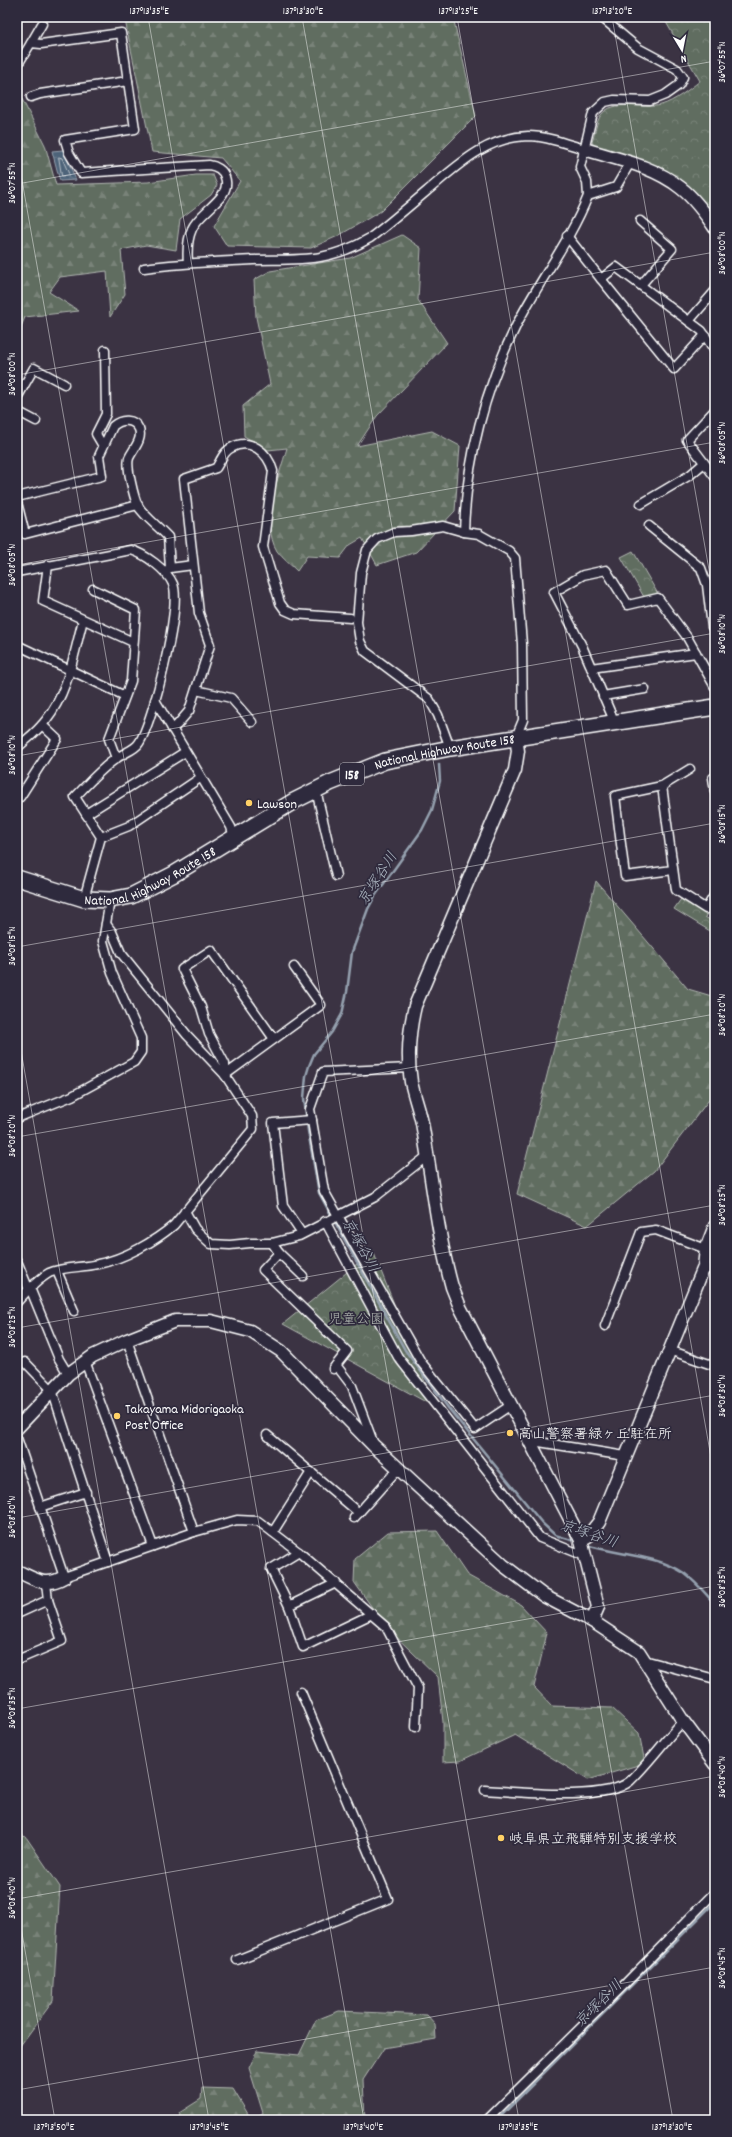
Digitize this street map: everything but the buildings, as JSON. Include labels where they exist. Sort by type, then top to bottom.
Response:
[{"type":"highway","name":"National Highway Route 158","points":[[17,878],[84,899],[110,900],[140,893],[316,790],[385,762],[450,748],[715,707]]},
{"type":"street","points":[[464,532],[464,507],[483,408],[517,324],[588,196],[587,182],[580,167],[593,113],[598,106],[605,102],[614,100],[650,100],[665,95],[679,85],[683,77],[677,69],[638,48],[601,17]]},
{"type":"street","points":[[17,66],[42,24]]},
{"type":"street","points":[[31,43],[42,44],[121,33],[135,129],[65,140],[66,145],[81,173],[209,165],[222,171],[226,178],[226,188],[221,197],[201,215],[192,228],[188,244],[188,263]]},
{"type":"street","points":[[31,97],[40,94],[128,81]]},
{"type":"street","points":[[144,268],[188,263],[299,260],[330,256],[370,238],[459,164],[485,146],[506,139],[528,136],[552,140],[584,149],[630,163],[660,175],[681,187],[700,207],[715,228]]},
{"type":"street","points":[[588,196],[616,188],[630,163]]},
{"type":"street","points":[[640,221],[672,249],[641,285]]},
{"type":"street","points":[[567,236],[674,369],[705,335]]},
{"type":"street","points":[[601,279],[616,266],[689,321],[705,335],[715,351]]},
{"type":"street","points":[[689,321],[715,291]]},
{"type":"street","points":[[103,446],[96,434],[106,414],[105,350]]},
{"type":"street","points":[[17,398],[34,368],[64,384]]},
{"type":"street","points":[[715,410],[687,440],[715,477]]},
{"type":"street","points":[[17,411],[36,421]]},
{"type":"street","points":[[17,497],[102,476],[99,456],[103,446],[116,423],[127,420],[136,425],[140,437],[128,462],[138,506],[168,537],[167,570],[175,592],[170,632],[155,700],[139,744],[116,758],[75,797],[101,837],[84,899]]},
{"type":"street","points":[[172,729],[189,711],[210,645],[199,613],[184,479],[216,468],[229,448],[243,443],[254,446],[267,456],[273,471],[263,547],[280,603],[285,610],[294,614],[350,618]]},
{"type":"street","points":[[641,504],[690,475],[704,463]]},
{"type":"street","points":[[17,502],[25,534],[138,506]]},
{"type":"street","points":[[450,748],[438,715],[429,699],[366,651],[360,641],[357,622],[361,573],[364,558],[367,550],[377,539],[394,532],[443,526],[464,532],[479,534],[509,551],[515,558],[522,644],[523,720],[516,738],[518,751],[515,770],[415,1006],[410,1028],[411,1082],[422,1123],[426,1157],[452,1287],[460,1307],[583,1543],[598,1607],[592,1621]]},
{"type":"street","points":[[649,526],[701,568],[707,585],[712,627],[715,631]]},
{"type":"street","points":[[17,572],[131,550],[141,554],[167,570],[193,565]]},
{"type":"street","points":[[48,565],[43,601],[133,642]]},
{"type":"street","points":[[615,723],[591,668],[554,592],[583,575],[606,570],[628,606],[658,598],[687,637],[715,687]]},
{"type":"street","points":[[93,589],[136,610],[131,681],[109,739],[116,758]]},
{"type":"street","points":[[17,748],[42,725],[56,703],[70,670],[83,620]]},
{"type":"street","points":[[17,645],[125,696]]},
{"type":"street","points":[[591,668],[696,653]]},
{"type":"street","points":[[604,696],[645,689]]},
{"type":"street","points":[[196,690],[231,698],[252,722]]},
{"type":"street","points":[[155,700],[200,778],[231,827],[234,837]]},
{"type":"street","points":[[17,796],[20,797],[57,739],[42,725]]},
{"type":"street","points":[[86,814],[185,752]]},
{"type":"street","points":[[673,870],[625,876],[615,796],[662,786],[690,769]]},
{"type":"street","points":[[101,837],[129,826],[200,778]]},
{"type":"street","points":[[713,778],[715,792]]},
{"type":"street","points":[[662,786],[676,890],[706,909],[715,894]]},
{"type":"street","points":[[316,790],[336,876]]},
{"type":"street","points":[[17,1118],[72,1096],[134,1062],[141,1052],[141,1038],[112,973],[106,952],[103,937],[110,900]]},
{"type":"street","points":[[17,1302],[29,1289],[49,1273],[100,1264],[130,1252],[166,1232],[253,1129],[252,1116],[225,1075],[187,1035],[121,953],[112,932],[106,924]]},
{"type":"street","points":[[225,1075],[225,1064],[208,1034],[201,1007],[182,969],[211,950],[274,1039]]},
{"type":"street","points":[[225,1075],[321,1005],[294,967]]},
{"type":"street","points":[[410,1068],[322,1072],[310,1108],[324,1190],[332,1218],[398,1357],[410,1375],[486,1466],[540,1538],[583,1543]]},
{"type":"street","points":[[302,1234],[282,1206],[273,1123],[312,1120]]},
{"type":"street","points":[[185,1211],[195,1229],[211,1244],[230,1245],[272,1243],[302,1234],[375,1197],[426,1157]]},
{"type":"street","points":[[332,1218],[391,1311],[421,1362],[475,1429],[511,1405]]},
{"type":"street","points":[[583,1543],[599,1522],[669,1350],[710,1269],[706,1249],[715,1226]]},
{"type":"street","points":[[605,1326],[641,1232],[656,1230],[706,1249]]},
{"type":"street","points":[[272,1243],[279,1254],[303,1276]]},
{"type":"street","points":[[279,1254],[263,1270],[347,1350],[334,1367],[352,1386],[374,1447]]},
{"type":"street","points":[[17,1261],[59,1359],[68,1374]]},
{"type":"street","points":[[57,1271],[74,1311]]},
{"type":"street","points":[[17,1428],[68,1374],[85,1361],[127,1340],[175,1322],[211,1321],[250,1331],[281,1351],[374,1447],[502,1565],[544,1596],[592,1621],[639,1652],[683,1721],[715,1764]]},
{"type":"street","points":[[127,1340],[194,1532]]},
{"type":"street","points":[[669,1350],[715,1366]]},
{"type":"street","points":[[85,1361],[153,1546]]},
{"type":"street","points":[[17,1365],[25,1362],[52,1390],[108,1562]]},
{"type":"street","points":[[267,1435],[311,1472],[356,1516],[398,1469]]},
{"type":"street","points":[[17,1438],[64,1577]]},
{"type":"street","points":[[531,1445],[540,1442],[625,1456]]},
{"type":"street","points":[[273,1532],[311,1472]]},
{"type":"street","points":[[40,1507],[86,1492]]},
{"type":"street","points":[[17,1571],[46,1584],[54,1583],[64,1577],[194,1532],[237,1520],[258,1521],[299,1552],[386,1626],[418,1688],[416,1727]]},
{"type":"street","points":[[299,1552],[271,1569],[289,1606],[303,1647],[372,1614]]},
{"type":"street","points":[[17,1660],[62,1641],[48,1600],[46,1584]]},
{"type":"street","points":[[289,1606],[336,1584]]},
{"type":"street","points":[[17,1614],[48,1600]]},
{"type":"street","points":[[644,1660],[715,1679]]},
{"type":"street","points":[[237,1960],[388,1899],[301,1692]]},
{"type":"street","points":[[485,1790],[593,1793],[612,1790],[629,1781],[683,1721]]},
{"type":"street","points":[[487,2120],[619,1990],[715,1892]]},
{"type":"green space","points":[[121,17],[453,17],[476,116],[381,211],[338,236],[311,248],[227,246],[214,226],[240,181],[221,158],[152,152],[125,20]]},
{"type":"green space","points":[[663,17],[715,17],[715,219],[696,194],[594,146],[592,142],[599,118],[606,110],[621,106],[661,105],[676,98],[700,81]]},
{"type":"green space","points":[[17,96],[21,97],[45,145],[56,185],[148,182],[196,175],[213,175],[217,185],[211,195],[180,219],[176,250],[146,245],[121,250],[125,294],[110,317],[107,271],[60,277],[49,292],[79,311],[25,317],[17,337]]},
{"type":"green space","points":[[402,235],[421,248],[418,300],[447,343],[377,416],[357,446],[432,431],[460,446],[455,511],[416,552],[377,565],[362,538],[350,545],[340,558],[307,556],[297,571],[277,551],[272,540],[270,527],[276,486],[287,448],[268,450],[244,436],[243,406],[270,384],[256,317],[254,280],[270,271],[350,258]]},
{"type":"green space","points":[[633,551],[658,594],[644,597],[621,557]]},
{"type":"green space","points":[[596,881],[688,989],[715,997],[715,1092],[654,1171],[587,1226],[517,1194]]},
{"type":"green space","points":[[681,899],[707,914],[705,917],[715,923],[715,934],[674,909]]},
{"type":"green space","name":"児童公園","points":[[373,1251],[435,1407],[283,1324]]},
{"type":"green space","points":[[437,1531],[467,1575],[521,1605],[547,1633],[534,1687],[552,1706],[612,1708],[639,1733],[645,1763],[588,1780],[515,1735],[460,1761],[443,1762],[443,1722],[438,1677],[386,1627],[354,1582],[355,1559],[388,1532]]},
{"type":"green space","points":[[17,1834],[26,1837],[60,1887],[53,2001],[17,2050]]},
{"type":"green space","points":[[339,2011],[427,2015],[435,2024],[436,2039],[384,2048],[363,2080],[365,2120],[183,2120],[179,2113],[201,2099],[202,2088],[233,2089],[251,2119],[263,2113],[249,2068],[257,2051],[299,2055],[316,2020]]},
{"type":"water","points":[[63,150],[76,180],[60,181],[52,151]]},
{"type":"waterway","name":"京塚谷川","points":[[439,764],[440,781],[432,810],[422,830],[375,896],[368,909],[352,952],[347,992],[342,1014],[332,1032],[314,1054],[306,1076],[304,1098],[319,1193],[405,1350],[449,1409],[542,1523],[555,1535],[578,1542]]},
{"type":"waterway","name":"京塚谷川","points":[[586,1545],[661,1562],[673,1567],[684,1573],[692,1580],[715,1604]]},
{"type":"waterway","name":"京塚谷川","points":[[497,2120],[715,1902]]},
{"type":"place","name":"Lawson","points":[[249,803]]},
{"type":"place","name":"Takayama Midorigaoka Post Office","points":[[117,1416]]},
{"type":"place","name":"高山警察署緑ヶ丘駐在所","points":[[510,1433]]},
{"type":"place","name":"岐阜県立飛騨特別支援学校","points":[[501,1838]]}]
